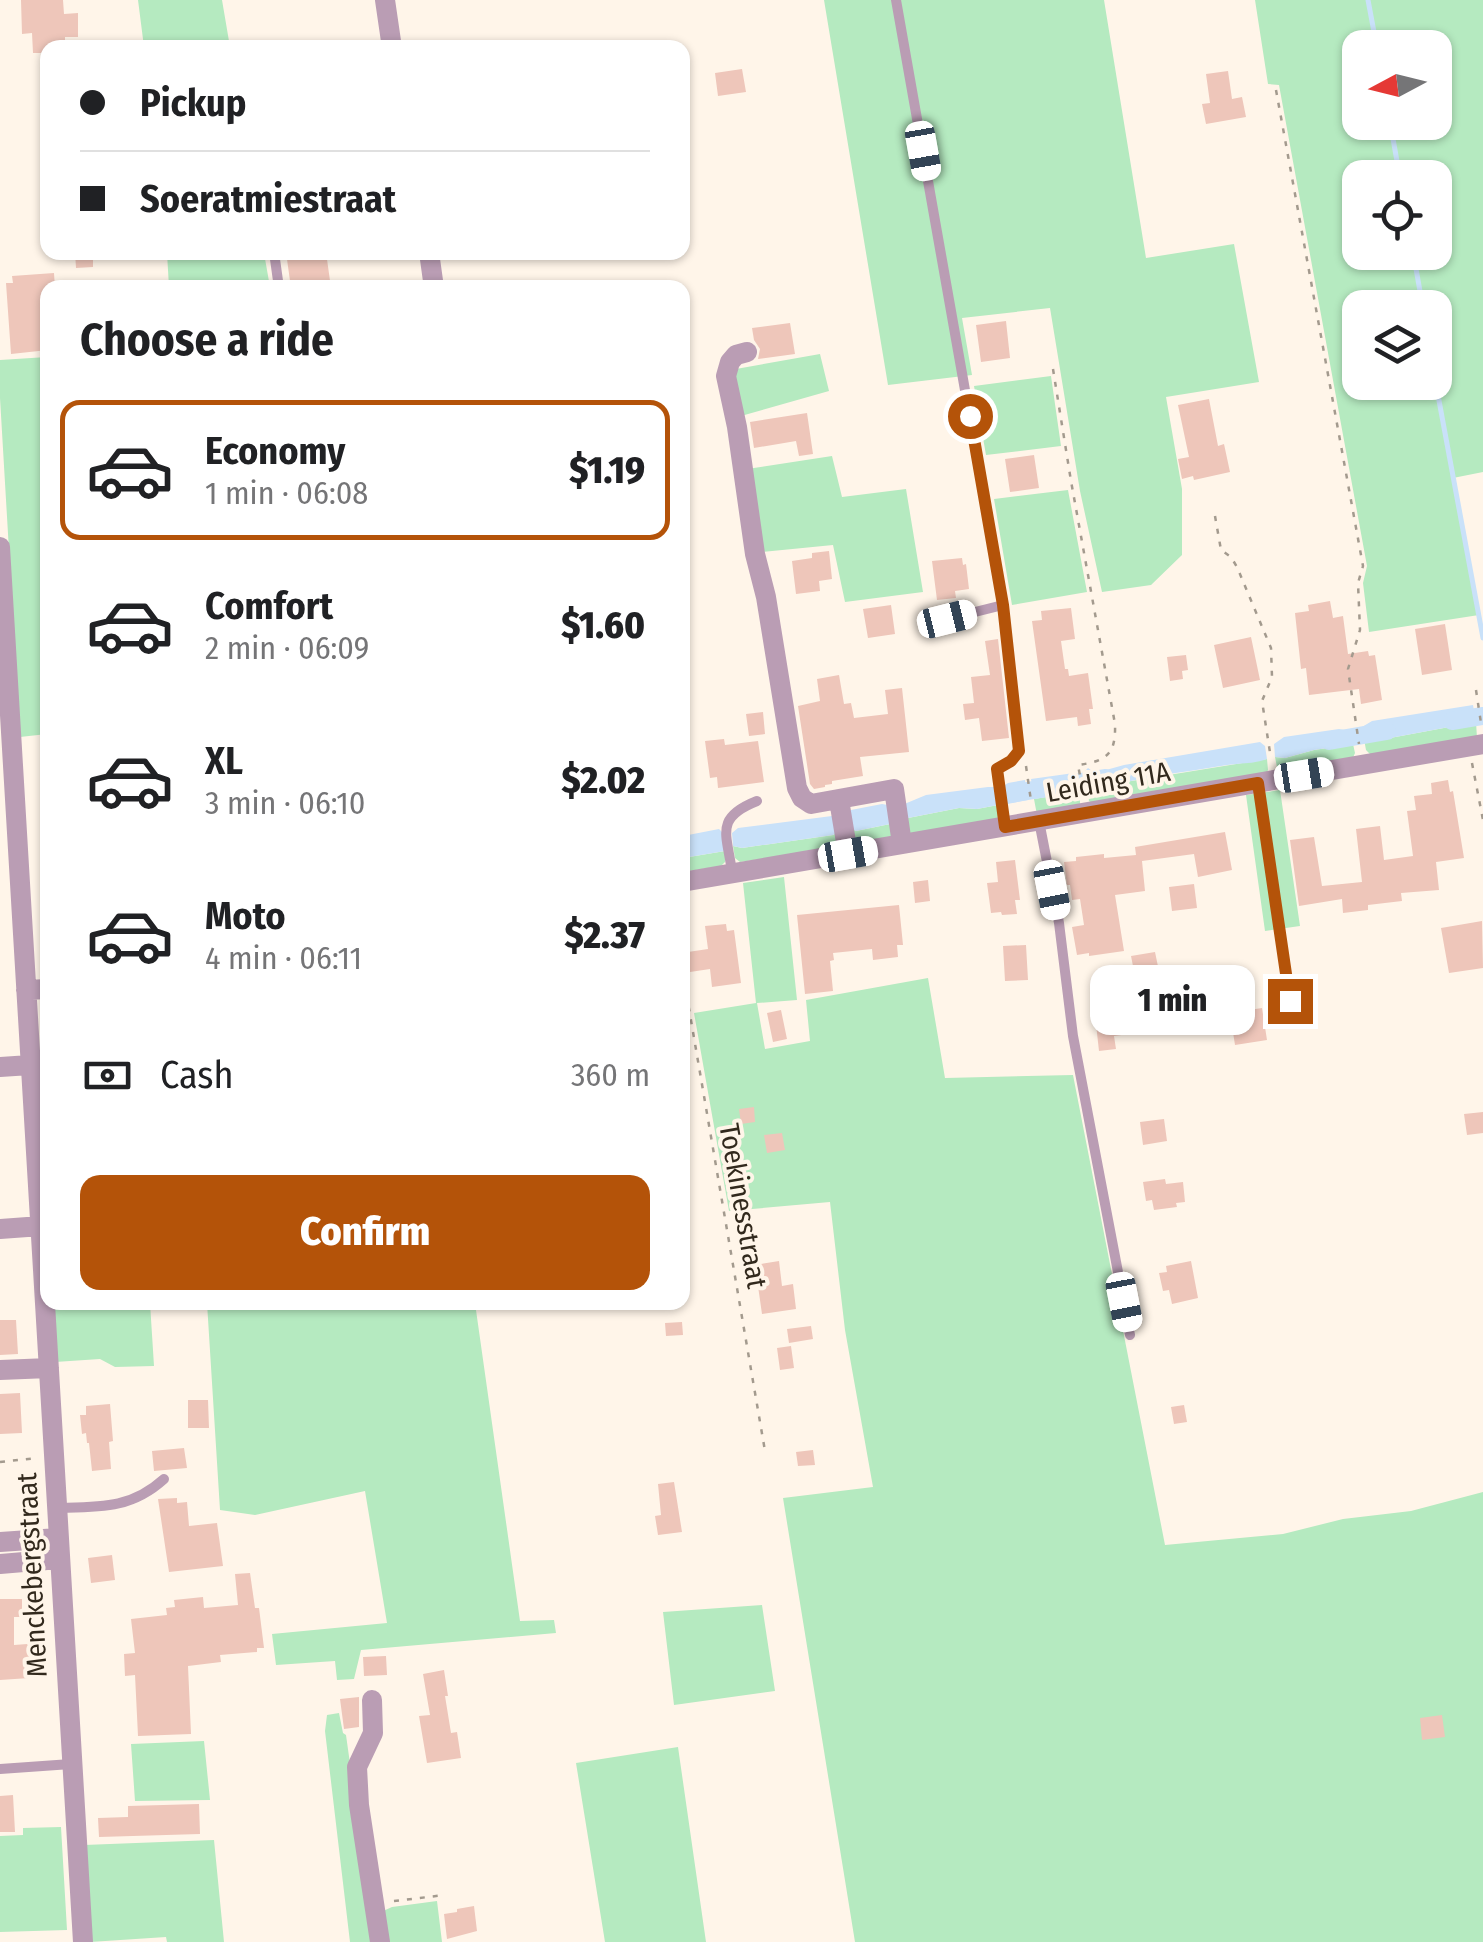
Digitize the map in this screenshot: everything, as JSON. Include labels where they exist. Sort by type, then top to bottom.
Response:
[{"type":"street","points":[[385,0],[391,40]]},
{"type":"street","points":[[746,352],[730,362],[726,376],[797,788],[811,804],[840,808],[894,789],[901,838]]},
{"type":"street","name":"Menckebergstraat","points":[[0,547],[8,825],[37,990],[30,1064],[40,1103],[40,1226]]},
{"type":"street","name":"Leiding 11A","points":[[690,881],[901,838],[1004,821],[1037,822],[1364,766],[1478,742]]},
{"type":"street","points":[[840,808],[848,849]]},
{"type":"street","points":[[0,1067],[30,1064]]},
{"type":"street","points":[[0,1229],[40,1226]]},
{"type":"street","name":"Menckebergstraat","points":[[45,1310],[83,1942]]},
{"type":"street","points":[[0,1370],[48,1368]]},
{"type":"street","points":[[0,1542],[58,1548]]},
{"type":"street","points":[[0,1564],[58,1548]]},
{"type":"street","points":[[372,1700],[373,1733],[357,1767],[380,1942]]},
{"type":"lane","points":[[896,0],[1003,605],[1019,751],[997,769],[1004,821]]},
{"type":"lane","points":[[947,619],[1003,605]]},
{"type":"lane","points":[[1266,782],[1290,1001]]},
{"type":"lane","points":[[732,874],[726,827],[729,816],[757,800]]},
{"type":"lane","points":[[1037,822],[1059,924],[1073,1036],[1130,1334]]},
{"type":"lane","points":[[56,1508],[131,1501],[164,1478]]},
{"type":"lane","points":[[0,1769],[71,1764]]},
{"type":"path","points":[[1276,90],[1363,566],[1358,584],[1360,630],[1348,669],[1364,766]]},
{"type":"path","points":[[1054,369],[1114,724],[1115,739],[1109,754],[1099,762],[1078,765],[1088,813]]},
{"type":"path","points":[[1215,516],[1221,550],[1238,566],[1271,648],[1272,677],[1262,701],[1267,728],[1266,782]]},
{"type":"path","points":[[1476,690],[1483,820]]},
{"type":"path","points":[[1026,766],[1037,822]]},
{"type":"path","name":"Toekinesstraat","points":[[690,1015],[765,1451]]},
{"type":"path","points":[[0,1462],[53,1455]]},
{"type":"path","points":[[375,1911],[390,1902],[445,1895]]},
{"type":"green space","points":[[138,0],[222,0],[229,40],[143,40]]},
{"type":"green space","points":[[824,0],[1104,0],[1146,258],[1234,244],[1259,382],[1166,397],[1182,489],[1182,555],[1151,585],[1102,592],[1080,491],[1050,308],[962,318],[972,375],[888,385]]},
{"type":"green space","points":[[1255,0],[1483,0],[1483,472],[1453,478],[1479,615],[1369,632],[1363,583],[1367,566],[1279,85],[1268,84]]},
{"type":"green space","points":[[167,260],[265,260],[269,280],[169,280]]},
{"type":"green space","points":[[820,354],[829,391],[741,416],[731,377],[736,369]]},
{"type":"green space","points":[[40,357],[40,735],[20,737],[0,398],[0,360]]},
{"type":"green space","points":[[1051,376],[1061,446],[986,455],[974,386]]},
{"type":"green space","points":[[832,456],[842,497],[906,489],[923,592],[845,602],[833,545],[761,552],[747,469]]},
{"type":"green space","points":[[1068,490],[1087,592],[1012,605],[994,499]]},
{"type":"green space","points":[[1476,722],[1477,738],[1372,756],[1366,750],[1364,739],[1374,741]]},
{"type":"green space","points":[[1353,744],[1352,760],[1283,771],[1277,767],[1275,757]]},
{"type":"green space","points":[[1267,759],[1266,774],[1093,804],[1086,787],[1092,791],[1113,784]]},
{"type":"green space","points":[[1280,790],[1300,926],[1265,931],[1246,795]]},
{"type":"green space","points":[[1077,792],[1080,805],[1037,815],[1034,799]]},
{"type":"green space","points":[[998,805],[999,818],[912,834],[906,832],[903,819],[959,808]]},
{"type":"green space","points":[[895,823],[895,836],[862,843],[854,841],[848,827],[856,831]]},
{"type":"green space","points":[[840,831],[840,844],[834,848],[740,862],[735,858],[733,846],[742,848]]},
{"type":"green space","points":[[725,851],[721,866],[690,871],[690,857]]},
{"type":"green space","points":[[784,877],[797,1000],[757,1003],[765,1049],[810,1041],[806,1000],[928,978],[945,1078],[1073,1075],[1165,1545],[1283,1534],[1343,1519],[1411,1511],[1483,1492],[1483,1942],[855,1942],[783,1498],[873,1487],[845,1330],[830,1202],[729,1211],[694,1013],[756,1003],[743,883]]},
{"type":"green space","points":[[52,1310],[150,1310],[154,1366],[115,1367],[100,1359],[55,1362]]},
{"type":"green space","points":[[207,1310],[476,1310],[520,1621],[554,1620],[556,1633],[361,1650],[354,1679],[337,1680],[335,1661],[276,1665],[272,1634],[387,1623],[365,1491],[255,1515],[220,1510]]},
{"type":"green space","points":[[762,1605],[775,1691],[674,1705],[663,1612]]},
{"type":"green space","points":[[339,1713],[346,1735],[375,1942],[350,1942],[325,1731],[327,1715]]},
{"type":"green space","points":[[204,1741],[210,1800],[135,1801],[131,1744]]},
{"type":"green space","points":[[678,1747],[706,1942],[605,1942],[576,1763]]},
{"type":"green space","points":[[61,1827],[67,1930],[0,1932],[0,1836],[23,1835],[23,1828]]},
{"type":"green space","points":[[214,1840],[224,1942],[167,1942],[166,1937],[90,1942],[84,1845]]},
{"type":"green space","points":[[437,1901],[442,1942],[385,1942],[381,1912]]},
{"type":"water","points":[[1473,705],[1476,722],[1374,741],[1364,739],[1362,727],[1372,721]]},
{"type":"water","points":[[1339,729],[1351,731],[1353,744],[1275,757],[1274,744],[1284,737]]},
{"type":"water","points":[[1260,742],[1265,746],[1267,759],[1262,761],[1142,779],[1092,791],[1086,787],[1083,773],[1088,768],[1095,773]]},
{"type":"water","points":[[1074,773],[1077,792],[1034,799],[1031,779]]},
{"type":"water","points":[[1025,780],[1028,800],[1007,804],[1005,785]]},
{"type":"water","points":[[996,787],[998,805],[903,819],[902,805],[926,795]]},
{"type":"water","points":[[882,804],[893,806],[895,823],[856,831],[848,827],[851,810]]},
{"type":"water","points":[[832,816],[840,831],[833,835],[733,846],[732,833],[738,828]]},
{"type":"water","points":[[719,829],[725,851],[690,857],[690,835]]},
{"type":"building","points":[[21,0],[63,0],[64,14],[78,13],[78,37],[40,40],[40,53],[33,53],[32,33],[22,34]]},
{"type":"building","points":[[742,69],[746,92],[718,96],[715,73]]},
{"type":"building","points":[[1228,71],[1232,99],[1242,97],[1246,117],[1206,124],[1202,104],[1210,103],[1206,74]]},
{"type":"building","points":[[76,260],[93,260],[93,267],[76,268]]},
{"type":"building","points":[[287,260],[327,260],[330,280],[290,280]]},
{"type":"building","points":[[54,273],[54,280],[40,280],[40,351],[11,354],[6,283],[13,283],[12,276]]},
{"type":"building","points":[[1006,321],[1010,358],[981,362],[976,325]]},
{"type":"building","points":[[790,323],[795,354],[758,359],[760,349],[752,328]]},
{"type":"building","points":[[1209,399],[1218,446],[1224,444],[1230,472],[1182,479],[1178,459],[1189,457],[1178,405]]},
{"type":"building","points":[[807,413],[813,454],[799,456],[796,441],[754,448],[750,422]]},
{"type":"building","points":[[1034,455],[1039,488],[1010,492],[1005,459]]},
{"type":"building","points":[[829,551],[832,579],[819,581],[820,591],[796,594],[792,561]]},
{"type":"building","points":[[962,558],[969,589],[955,591],[956,598],[937,600],[932,561]]},
{"type":"building","points":[[1330,601],[1333,618],[1343,616],[1348,654],[1368,651],[1369,656],[1375,655],[1382,700],[1361,704],[1359,689],[1309,695],[1306,668],[1301,669],[1295,613],[1309,611],[1308,605]]},
{"type":"building","points":[[891,605],[895,634],[868,638],[863,609]]},
{"type":"building","points":[[1071,608],[1075,639],[1061,641],[1065,669],[1069,676],[1088,673],[1093,709],[1089,709],[1091,724],[1078,726],[1077,717],[1046,721],[1032,621],[1042,620],[1041,611]]},
{"type":"building","points":[[1445,624],[1452,670],[1422,675],[1415,629]]},
{"type":"building","points":[[1251,637],[1260,680],[1223,688],[1214,645]]},
{"type":"building","points":[[998,639],[1009,738],[982,741],[979,718],[965,720],[963,704],[974,703],[971,677],[990,675],[985,641]]},
{"type":"building","points":[[1186,655],[1188,670],[1182,671],[1183,679],[1170,681],[1167,657]]},
{"type":"building","points":[[839,675],[844,704],[851,703],[854,718],[888,714],[885,690],[902,688],[909,752],[860,757],[863,776],[832,781],[814,789],[798,706],[820,701],[817,679]]},
{"type":"building","points":[[763,712],[765,734],[749,736],[746,714]]},
{"type":"building","points":[[724,739],[725,745],[758,741],[764,782],[718,788],[717,777],[710,778],[705,741]]},
{"type":"building","points":[[1448,780],[1464,858],[1436,862],[1439,890],[1401,893],[1402,901],[1343,913],[1342,899],[1299,906],[1290,840],[1314,837],[1322,886],[1362,882],[1356,829],[1380,826],[1384,860],[1413,856],[1407,811],[1416,810],[1414,796],[1432,794],[1431,783]]},
{"type":"building","points":[[1225,832],[1232,870],[1198,877],[1194,854],[1142,861],[1145,891],[1115,895],[1124,951],[1077,955],[1072,927],[1084,925],[1080,899],[1072,900],[1067,885],[1064,862],[1104,854],[1104,858],[1136,855],[1135,847]]},
{"type":"building","points":[[1015,860],[1020,900],[1015,900],[1017,914],[991,913],[987,883],[998,882],[996,862]]},
{"type":"building","points":[[928,880],[930,901],[915,903],[913,882]]},
{"type":"building","points":[[1194,884],[1197,908],[1172,911],[1169,887]]},
{"type":"building","points":[[899,905],[903,945],[897,945],[898,957],[873,960],[872,949],[833,953],[833,991],[805,994],[797,915]]},
{"type":"building","points":[[1482,921],[1483,968],[1449,973],[1441,928]]},
{"type":"building","points":[[726,924],[727,931],[734,930],[741,983],[712,987],[710,969],[690,972],[690,952],[708,949],[705,926]]},
{"type":"building","points":[[1026,945],[1028,980],[1005,981],[1003,946]]},
{"type":"building","points":[[1155,952],[1160,976],[1136,981],[1131,956]]},
{"type":"building","points":[[1214,996],[1218,1016],[1201,1019],[1196,1000]]},
{"type":"building","points":[[1124,1002],[1129,1034],[1114,1036],[1116,1049],[1099,1051],[1094,1006]]},
{"type":"building","points":[[1262,1008],[1267,1040],[1235,1045],[1230,1013]]},
{"type":"building","points":[[781,1010],[787,1039],[773,1042],[767,1013]]},
{"type":"building","points":[[754,1107],[755,1122],[741,1124],[739,1109]]},
{"type":"building","points":[[1483,1112],[1483,1133],[1467,1135],[1464,1114]]},
{"type":"building","points":[[1164,1119],[1167,1141],[1143,1145],[1140,1122]]},
{"type":"building","points":[[782,1133],[785,1150],[767,1153],[764,1135]]},
{"type":"building","points":[[1165,1179],[1166,1184],[1183,1182],[1185,1202],[1154,1210],[1152,1200],[1146,1201],[1143,1182]]},
{"type":"building","points":[[779,1261],[782,1286],[793,1284],[796,1309],[762,1314],[755,1265]]},
{"type":"building","points":[[1191,1261],[1198,1298],[1172,1304],[1169,1290],[1163,1291],[1159,1273],[1167,1272],[1166,1266]]},
{"type":"building","points":[[0,1320],[16,1320],[18,1354],[0,1355]]},
{"type":"building","points":[[682,1322],[683,1335],[666,1336],[665,1323]]},
{"type":"building","points":[[811,1326],[813,1339],[789,1343],[787,1329]]},
{"type":"building","points":[[791,1346],[794,1368],[780,1370],[777,1348]]},
{"type":"building","points":[[20,1393],[22,1433],[0,1434],[0,1394]]},
{"type":"building","points":[[188,1400],[208,1400],[209,1428],[188,1428]]},
{"type":"building","points":[[110,1404],[111,1469],[92,1471],[80,1415],[86,1415],[86,1406]]},
{"type":"building","points":[[1184,1405],[1187,1422],[1174,1424],[1171,1407]]},
{"type":"building","points":[[184,1448],[187,1468],[154,1471],[152,1451]]},
{"type":"building","points":[[813,1450],[815,1465],[798,1466],[796,1452]]},
{"type":"building","points":[[674,1482],[682,1532],[658,1535],[658,1484]]},
{"type":"building","points":[[177,1498],[177,1503],[187,1502],[189,1526],[217,1523],[223,1566],[169,1572],[158,1499]]},
{"type":"building","points":[[112,1555],[115,1580],[91,1583],[88,1558]]},
{"type":"building","points":[[250,1573],[264,1648],[220,1655],[221,1662],[188,1666],[191,1734],[138,1736],[135,1675],[125,1676],[124,1654],[135,1653],[131,1619],[167,1615],[166,1608],[175,1607],[174,1600],[203,1597],[204,1608],[238,1605],[235,1574]]},
{"type":"building","points":[[0,1599],[22,1599],[22,1617],[14,1617],[14,1645],[41,1643],[44,1677],[0,1680]]},
{"type":"building","points":[[386,1656],[387,1675],[364,1676],[363,1657]]},
{"type":"building","points":[[444,1670],[451,1733],[457,1732],[461,1758],[427,1763],[419,1716],[430,1715],[423,1674]]},
{"type":"building","points":[[359,1697],[359,1727],[344,1729],[340,1699]]},
{"type":"building","points":[[1442,1715],[1445,1737],[1422,1740],[1420,1718]]},
{"type":"building","points":[[13,1795],[15,1832],[0,1832],[0,1796]]},
{"type":"building","points":[[199,1804],[200,1834],[99,1837],[98,1818],[128,1817],[128,1806]]},
{"type":"building","points":[[474,1906],[477,1931],[447,1939],[444,1914]]},
{"type":"waterway","points":[[1368,0],[1374,30]]},
{"type":"waterway","points":[[1393,140],[1397,160]]},
{"type":"waterway","points":[[1416,270],[1420,290]]},
{"type":"waterway","points":[[1439,400],[1483,638]]},
{"type":"waterway","points":[[1452,721],[1483,716]]},
{"type":"waterway","points":[[1329,741],[1387,731]]},
{"type":"waterway","points":[[1003,795],[1106,778]]},
{"type":"route","points":[[970,416],[1003,605],[1019,751],[997,769],[1005,827],[1258,783],[1290,1001]]}]
